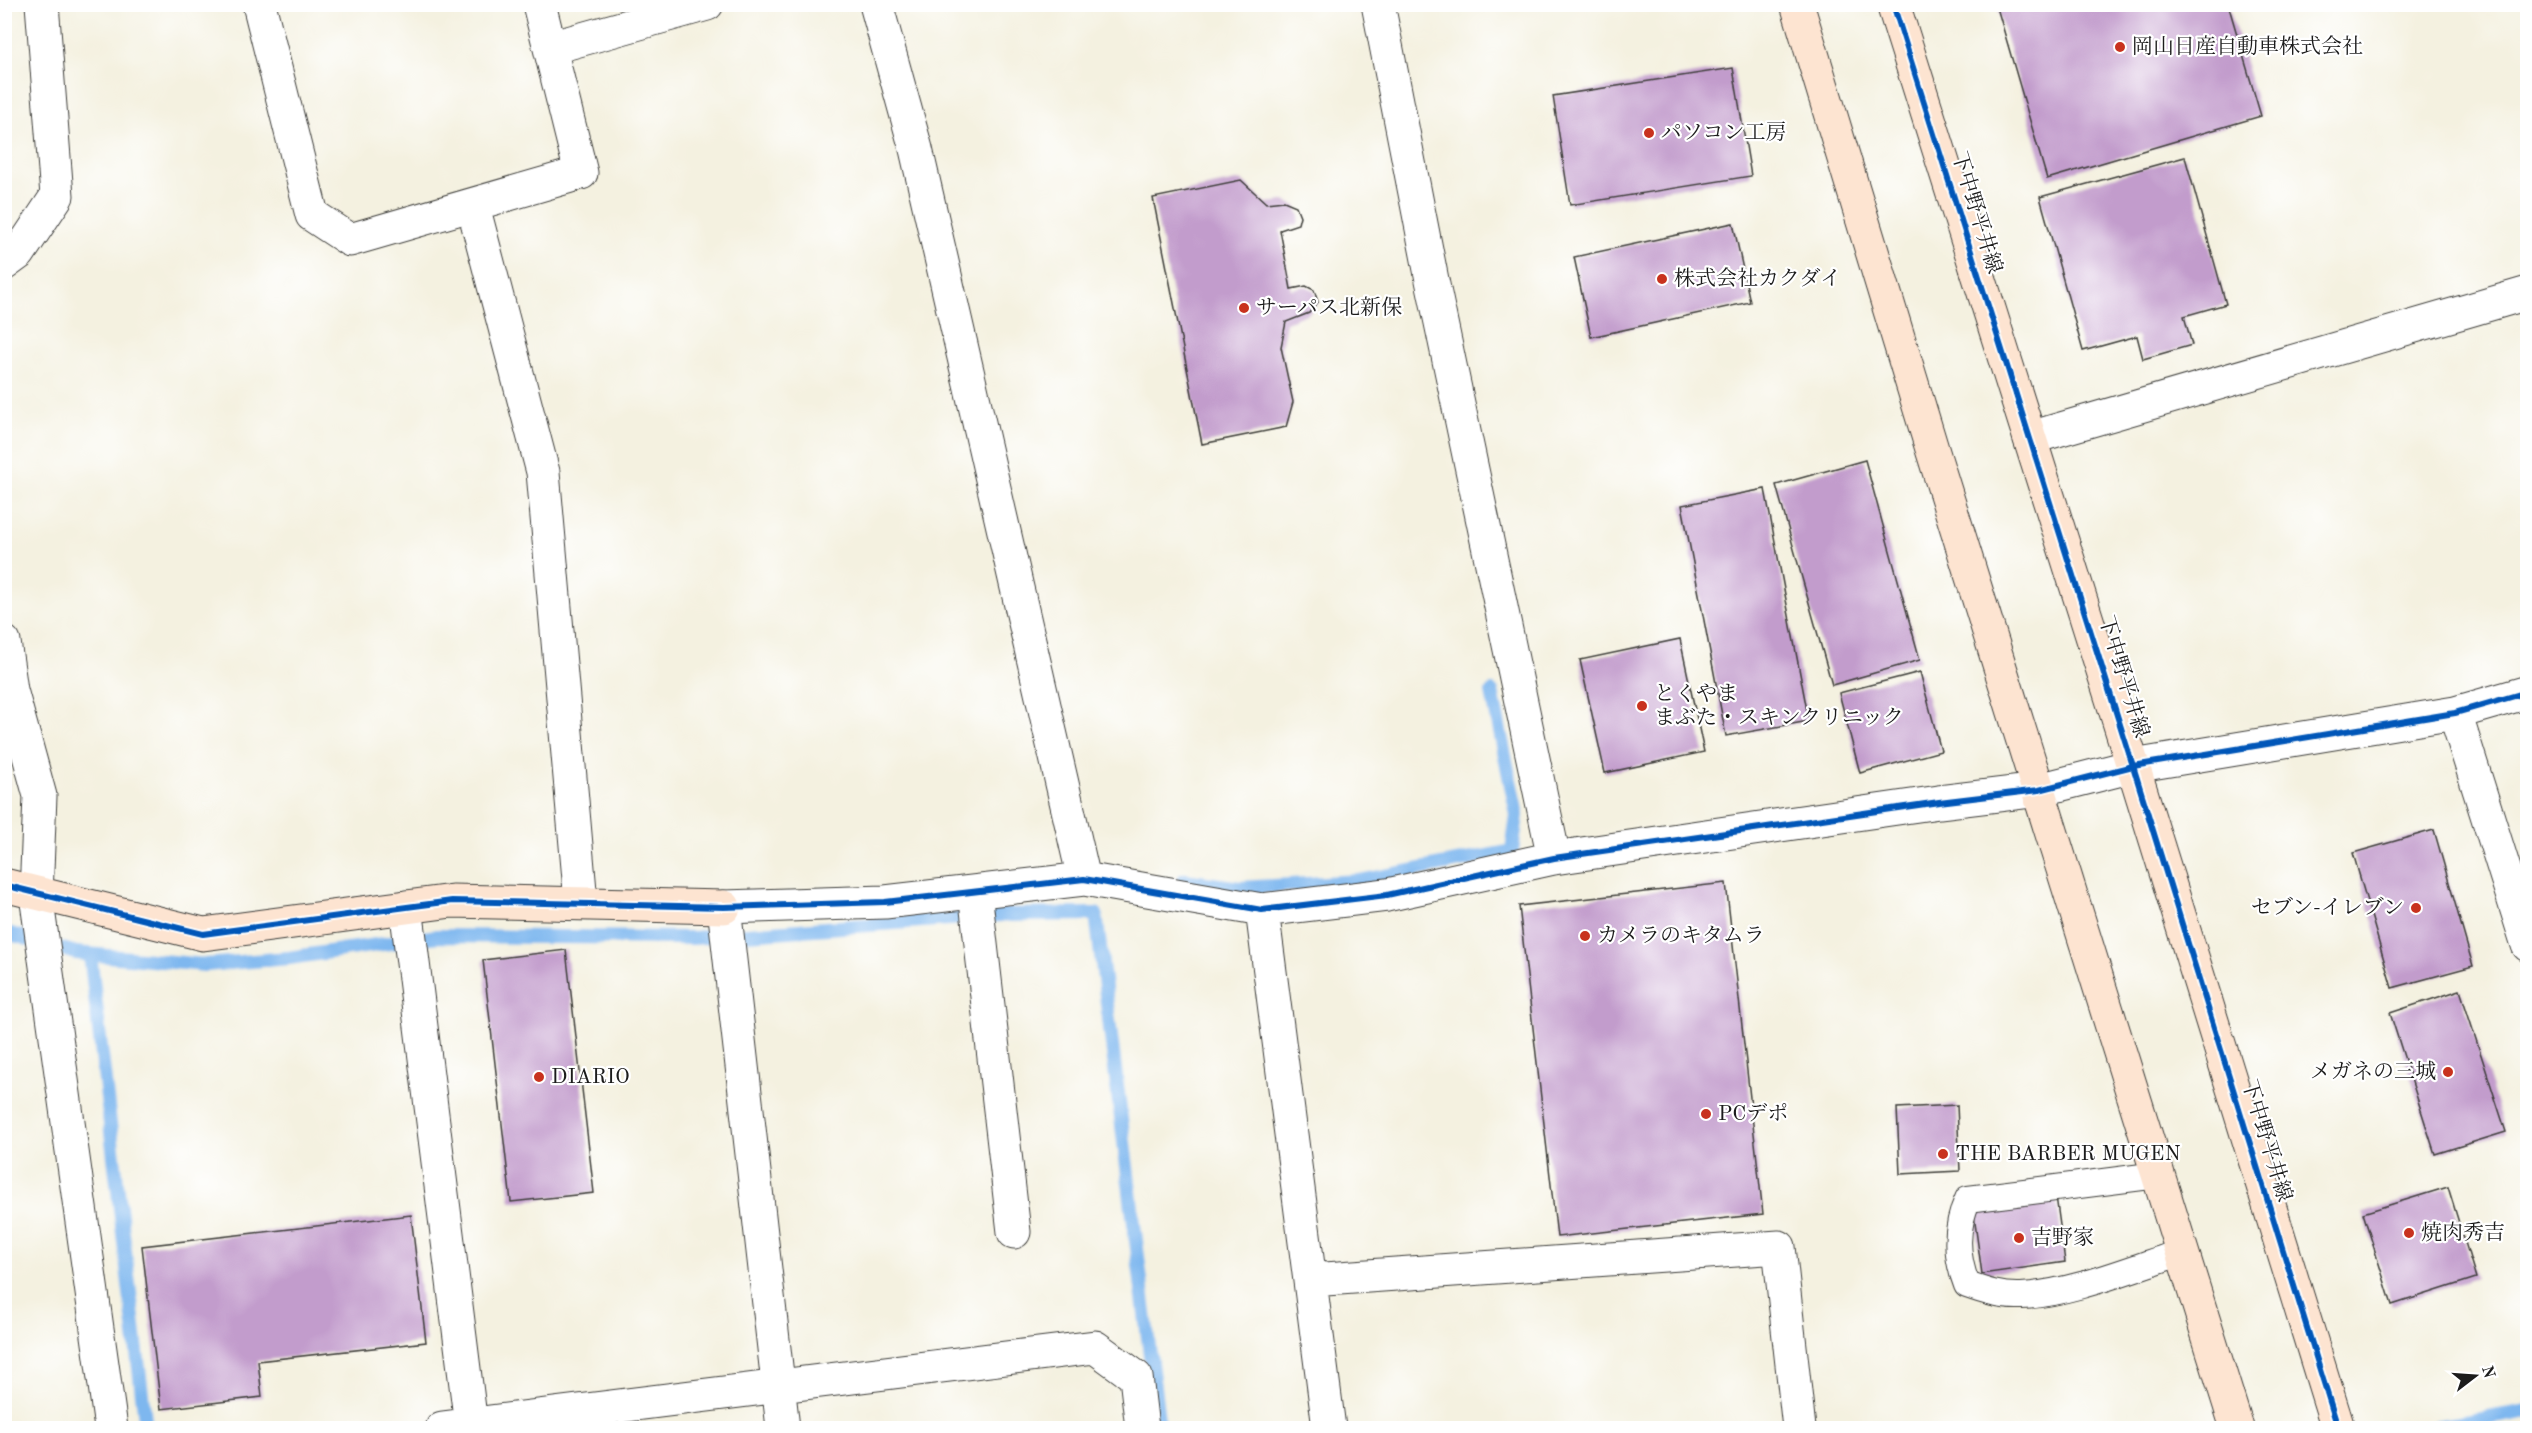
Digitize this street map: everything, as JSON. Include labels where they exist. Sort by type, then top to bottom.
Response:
[{"type":"street","points":[[4,264],[19,253],[57,196],[42,4]]},
{"type":"street","points":[[259,4],[312,215],[350,240],[581,173],[538,4]]},
{"type":"street","points":[[550,48],[707,4]]},
{"type":"street","points":[[876,4],[916,149],[1084,879]]},
{"type":"street","points":[[1378,4],[1432,280],[1554,858]]},
{"type":"street","points":[[1797,4],[1935,460],[2237,1428]]},
{"type":"street","name":"下中野平井線","points":[[1893,4],[2338,1428]]},
{"type":"street","points":[[473,206],[543,472],[581,902]]},
{"type":"street","points":[[2030,438],[2528,293]]},
{"type":"street","points":[[4,642],[11,690],[40,796],[36,895],[111,1428]]},
{"type":"street","points":[[4,885],[36,895],[203,934],[409,930],[452,901],[581,902],[726,926],[885,902],[977,908],[1084,879],[1262,910],[1387,896],[1554,858],[1939,802],[2039,790],[2133,766],[2455,713],[2528,692]]},
{"type":"street","points":[[2455,713],[2528,945]]},
{"type":"street","points":[[977,908],[1014,1232]]},
{"type":"street","points":[[1262,910],[1329,1428]]},
{"type":"street","points":[[726,926],[783,1428]]},
{"type":"street","points":[[409,930],[456,1427],[1095,1347],[1136,1377],[1142,1428]]},
{"type":"street","points":[[1311,1280],[1779,1247],[1800,1428]]},
{"type":"lane","points":[[2158,1175],[1968,1199],[1960,1217],[1957,1239],[1959,1266],[1967,1285],[1988,1293],[2021,1296],[2065,1289],[2183,1252]]},
{"type":"building","points":[[1996,4],[2228,4],[2261,116],[2047,179]]},
{"type":"building","points":[[1733,68],[1751,176],[1570,205],[1553,96]]},
{"type":"building","points":[[2185,157],[2226,304],[2184,316],[2192,345],[2143,359],[2137,336],[2083,351],[2040,197]]},
{"type":"building","name":"サーパス北新保","points":[[1241,180],[1266,203],[1284,201],[1296,206],[1300,216],[1298,224],[1280,230],[1291,289],[1306,286],[1314,290],[1318,302],[1309,313],[1286,322],[1281,347],[1293,402],[1286,427],[1202,444],[1153,198]]},
{"type":"building","points":[[1733,223],[1750,302],[1591,337],[1574,257]]},
{"type":"building","points":[[1865,460],[1920,660],[1832,685],[1776,485]]},
{"type":"building","points":[[1765,489],[1809,721],[1726,736],[1682,505]]},
{"type":"building","name":"とくやま まぶた・スキンクリニック","points":[[1680,639],[1704,752],[1605,773],[1580,660]]},
{"type":"building","points":[[1920,672],[1941,751],[1860,773],[1839,693]]},
{"type":"building","points":[[4,763],[9,785],[4,786]]},
{"type":"building","points":[[2434,830],[2473,966],[2392,988],[2353,853]]},
{"type":"building","points":[[1726,883],[1763,1214],[1557,1237],[1519,906]]},
{"type":"building","name":"DIARIO","points":[[566,950],[594,1193],[511,1202],[483,960]]},
{"type":"building","points":[[2460,990],[2506,1132],[2435,1154],[2390,1013]]},
{"type":"building","points":[[1957,1105],[1960,1171],[1900,1174],[1897,1108]]},
{"type":"building","points":[[2448,1187],[2476,1278],[2392,1305],[2363,1213]]},
{"type":"building","points":[[2056,1196],[2065,1262],[1982,1274],[1973,1208]]},
{"type":"building","points":[[411,1215],[426,1342],[258,1361],[262,1397],[161,1409],[142,1246]]},
{"type":"waterway","points":[[1184,880],[1240,888],[1359,881],[1512,851],[1517,815],[1492,692]]},
{"type":"waterway","points":[[4,932],[76,953],[205,965],[289,958],[437,936],[693,938],[1001,915],[1096,914],[1159,1428]]},
{"type":"waterway","points":[[90,954],[146,1428]]},
{"type":"waterway","points":[[2436,1427],[2528,1411]]},
{"type":"cycle path","points":[[1893,4],[2338,1428]]},
{"type":"cycle path","points":[[4,885],[203,934],[452,901],[724,907],[885,902],[1084,879],[1262,910],[1387,895],[1554,858],[1939,802],[2039,790],[2133,766],[2455,713],[2528,692]]},
{"type":"place","name":"岡山日産自動車株式会社","points":[[2120,47]]},
{"type":"place","name":"パソコン工房","points":[[1649,133]]},
{"type":"place","name":"株式会社カクダイ","points":[[1662,279]]},
{"type":"place","name":"サーパス北新保","points":[[1244,308]]},
{"type":"place","name":"とくやま まぶた・スキンクリニック","points":[[1642,706]]},
{"type":"place","name":"セブン-イレブン","points":[[2416,908]]},
{"type":"place","name":"カメラのキタムラ","points":[[1585,936]]},
{"type":"place","name":"メガネの三城","points":[[2448,1072]]},
{"type":"place","name":"DIARIO","points":[[539,1077]]},
{"type":"place","name":"PCデポ","points":[[1706,1114]]},
{"type":"place","name":"THE BARBER MUGEN","points":[[1943,1154]]},
{"type":"place","name":"焼肉秀吉","points":[[2409,1233]]},
{"type":"place","name":"吉野家","points":[[2019,1238]]}]
